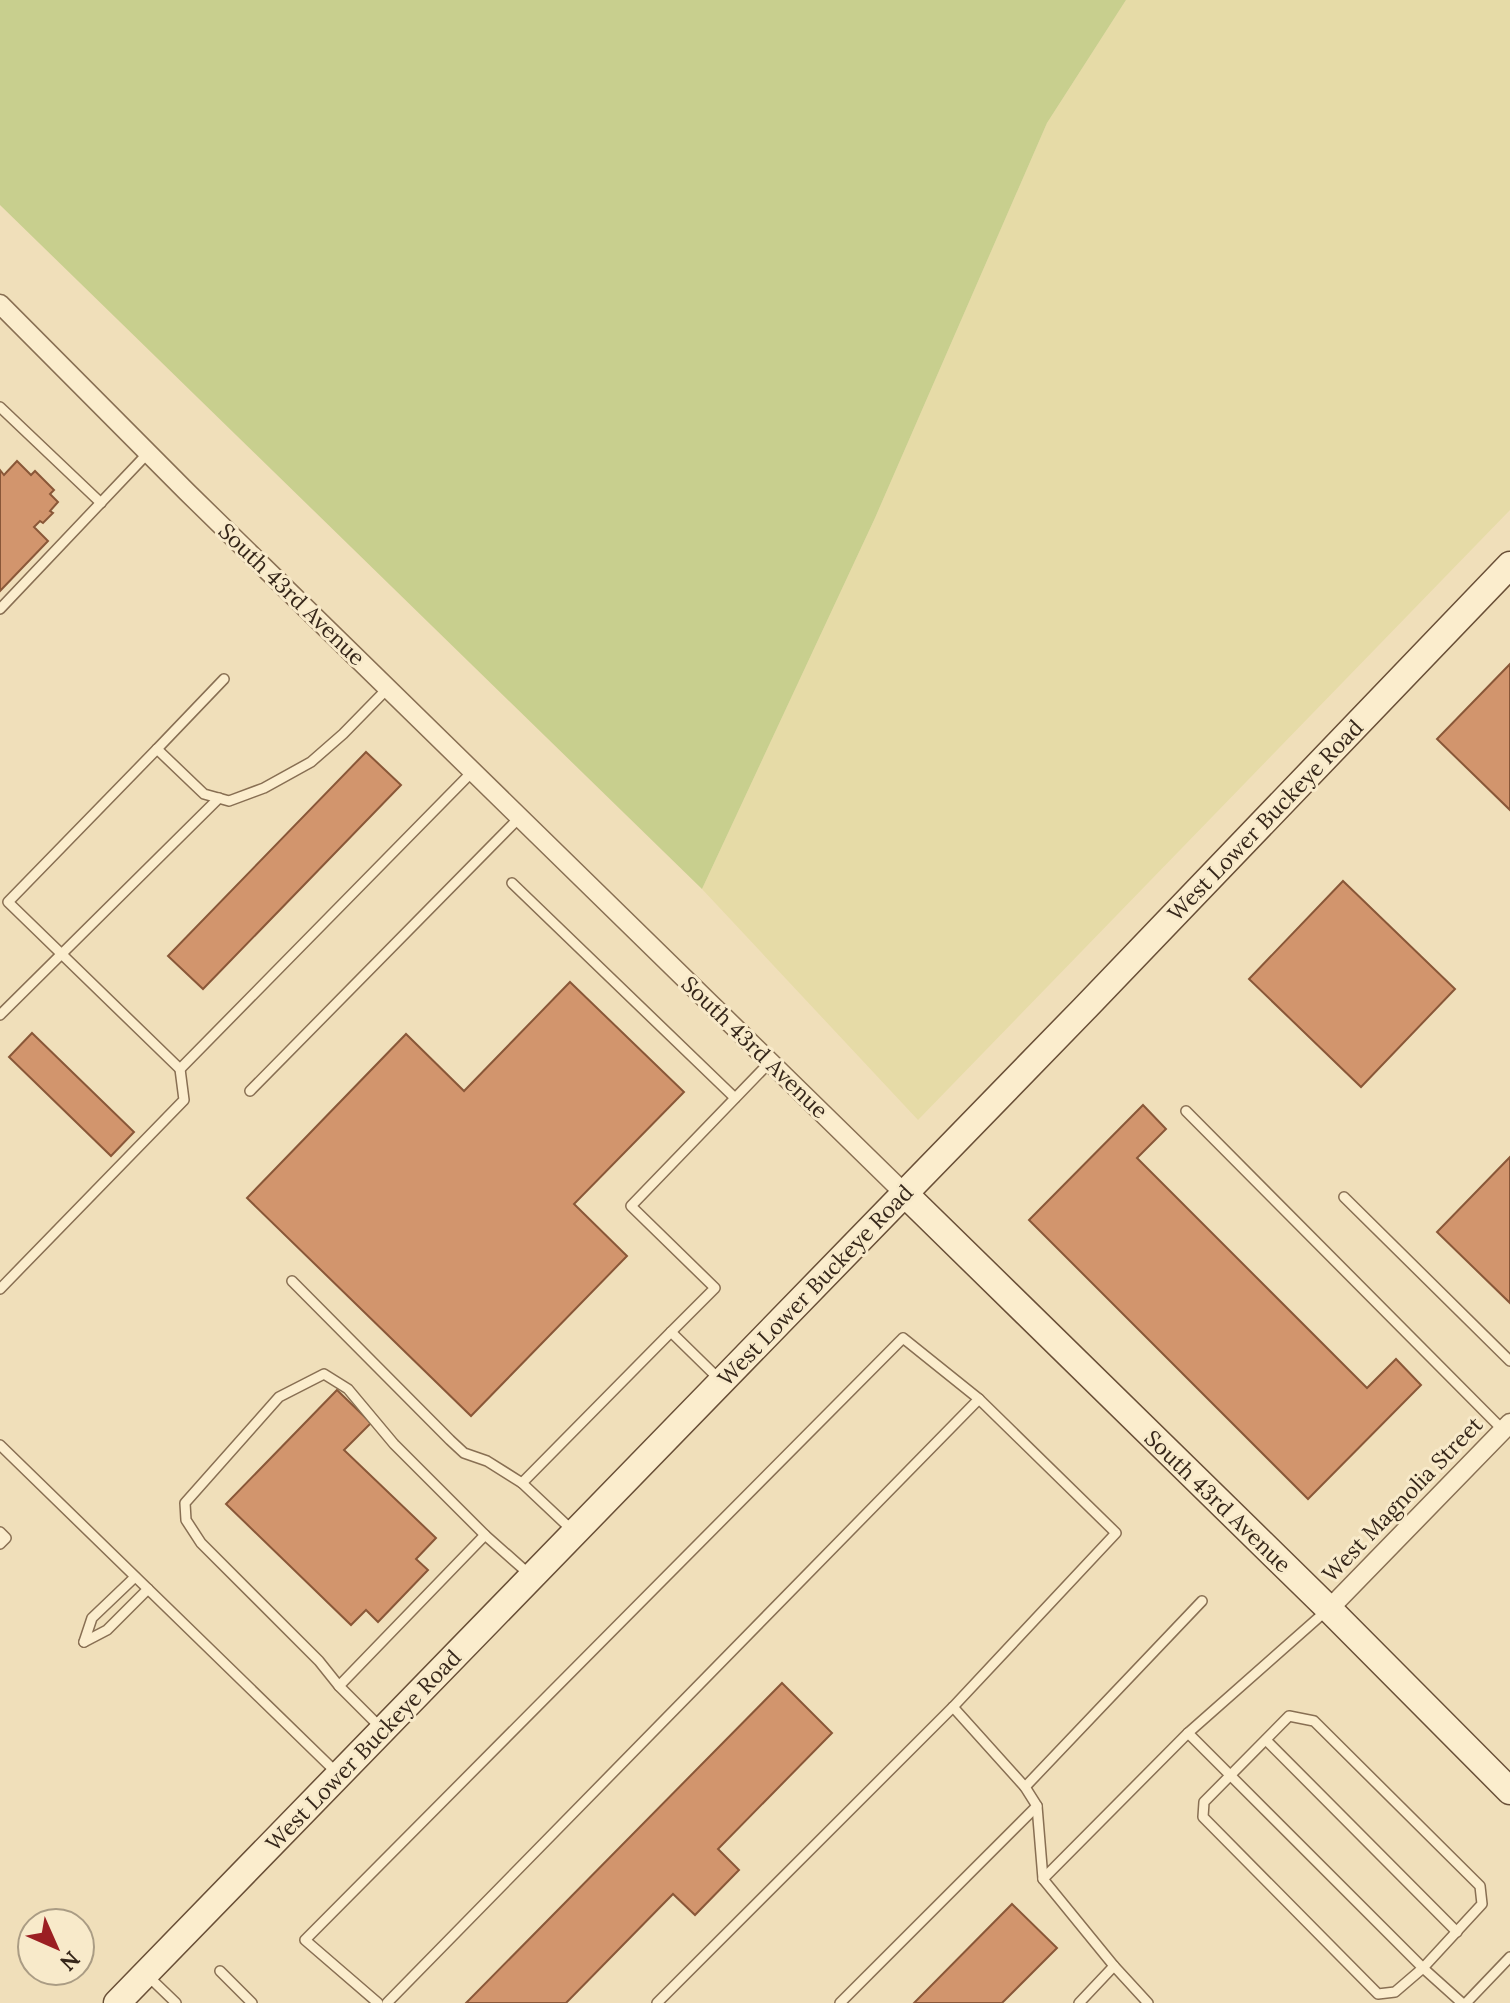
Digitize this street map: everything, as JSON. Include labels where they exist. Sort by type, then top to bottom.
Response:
[{"type":"main road","name":"West Lower Buckeye Road","points":[[117,2003],[1510,565]]},
{"type":"main road","name":"South 43rd Avenue","points":[[904,1193],[1329,1609],[1510,1791]]},
{"type":"street","name":"South 43rd Avenue","points":[[2,309],[904,1193]]},
{"type":"street","name":"West Magnolia Street","points":[[1329,1609],[1506,1427]]},
{"type":"lane","points":[[0,407],[101,503]]},
{"type":"lane","points":[[0,609],[148,453]]},
{"type":"lane","points":[[0,910],[224,679]]},
{"type":"lane","points":[[157,749],[204,794],[229,801],[264,788],[311,762],[388,688]]},
{"type":"lane","points":[[180,1069],[473,771]]},
{"type":"lane","points":[[0,1015],[219,798]]},
{"type":"lane","points":[[250,1091],[520,817]]},
{"type":"lane","points":[[512,883],[735,1098]]},
{"type":"lane","points":[[0,1289],[184,1100],[180,1069],[8,902]]},
{"type":"lane","points":[[522,1483],[715,1288],[631,1206],[770,1062]]},
{"type":"lane","points":[[1186,1111],[1506,1427]]},
{"type":"lane","points":[[1344,1197],[1510,1361]]},
{"type":"lane","points":[[292,1281],[464,1453],[487,1461],[522,1483],[575,1533]]},
{"type":"lane","points":[[671,1332],[722,1381]]},
{"type":"lane","points":[[378,2003],[305,1940],[903,1338],[979,1399],[1116,1533],[953,1707],[657,2003]]},
{"type":"lane","points":[[382,1730],[319,1661],[201,1543],[186,1520],[185,1503],[279,1397],[324,1374],[348,1389],[394,1444],[485,1535],[532,1576]]},
{"type":"lane","points":[[387,2003],[979,1399]]},
{"type":"lane","points":[[0,1445],[339,1774]]},
{"type":"lane","points":[[0,1532],[6,1538],[0,1544]]},
{"type":"lane","points":[[339,1686],[485,1535]]},
{"type":"lane","points":[[135,1577],[92,1618],[84,1642],[107,1630],[148,1589]]},
{"type":"lane","points":[[1025,1787],[1202,1601]]},
{"type":"lane","points":[[1043,1879],[1188,1733],[1329,1609]]},
{"type":"lane","points":[[953,1707],[1025,1787],[1037,1806],[1043,1879],[1148,2003]]},
{"type":"lane","points":[[1289,1716],[1314,1721],[1480,1886],[1482,1904],[1423,1968],[1395,1992],[1378,1994],[1203,1817],[1204,1802],[1266,1740],[1289,1716]]},
{"type":"lane","points":[[1188,1733],[1423,1968],[1464,2003],[1510,1957]]},
{"type":"lane","points":[[1266,1740],[1457,1932]]},
{"type":"lane","points":[[840,2003],[1037,1806]]},
{"type":"lane","points":[[1079,2003],[1114,1966]]},
{"type":"lane","points":[[220,1971],[252,2003]]},
{"type":"lane","points":[[146,1974],[176,2003]]},
{"type":"shaded area","points":[[1126,0],[1510,0],[1510,510],[918,1120],[702,889],[875,518],[1047,123]]},
{"type":"green space","points":[[0,0],[1126,0],[1047,123],[875,518],[702,889],[0,205]]},
{"type":"building","points":[[17,461],[31,475],[35,471],[54,490],[50,494],[58,502],[50,511],[53,513],[34,527],[48,541],[0,591],[0,470],[4,475]]},
{"type":"building","points":[[1510,664],[1510,810],[1437,739]]},
{"type":"building","points":[[366,752],[401,785],[203,989],[168,956]]},
{"type":"building","points":[[1343,881],[1455,989],[1361,1087],[1249,979]]},
{"type":"building","points":[[570,982],[684,1092],[574,1204],[627,1256],[471,1416],[247,1198],[406,1034],[464,1091]]},
{"type":"building","points":[[32,1033],[134,1132],[111,1156],[9,1057]]},
{"type":"building","points":[[1143,1105],[1166,1129],[1137,1158],[1367,1388],[1396,1359],[1421,1385],[1308,1499],[1029,1220]]},
{"type":"building","points":[[1510,1157],[1510,1303],[1437,1232]]},
{"type":"building","points":[[337,1390],[371,1423],[344,1450],[436,1538],[416,1559],[428,1570],[378,1622],[366,1610],[351,1625],[226,1504]]},
{"type":"building","points":[[782,1683],[832,1733],[718,1849],[739,1870],[695,1915],[673,1894],[566,2003],[466,2003]]},
{"type":"building","points":[[1012,1904],[1057,1948],[1002,2003],[914,2003]]}]
